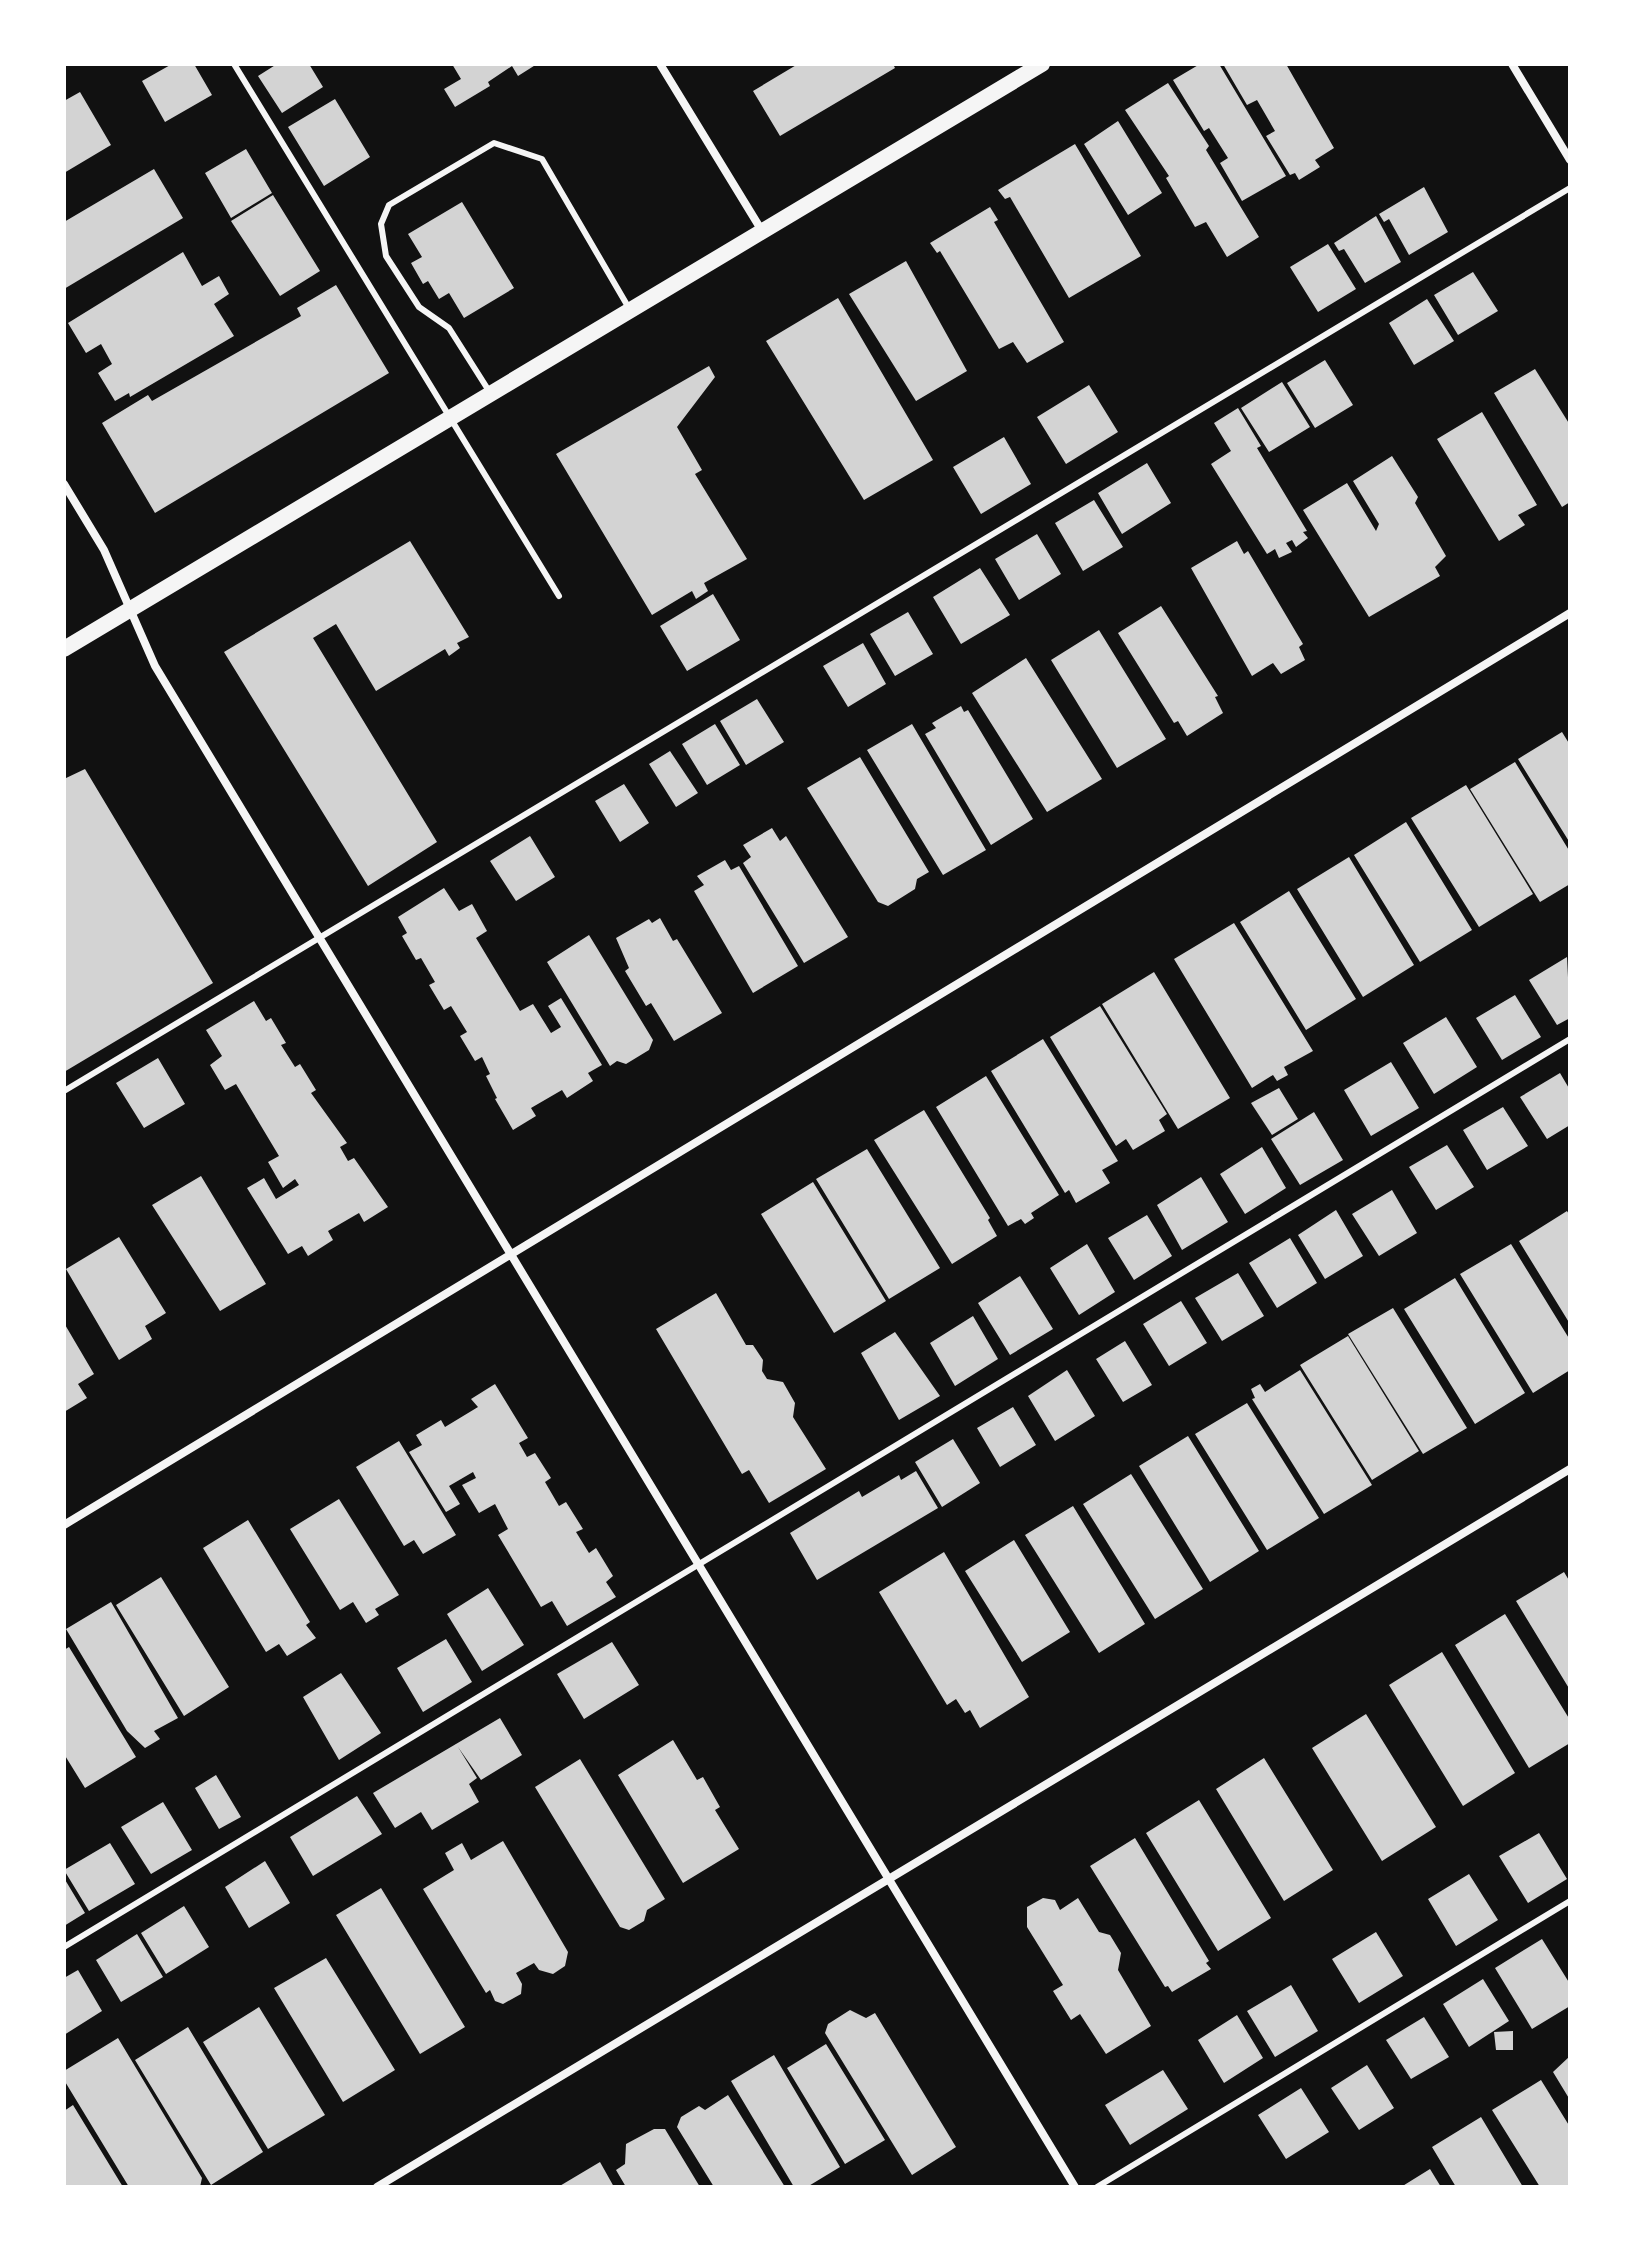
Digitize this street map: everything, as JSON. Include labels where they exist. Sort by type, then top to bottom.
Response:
[{"type":"main road","points":[[64,649],[1042,64]]},
{"type":"street","points":[[660,64],[762,232]]},
{"type":"street","points":[[1512,64],[1570,160]]},
{"type":"street","points":[[64,484],[104,550],[155,666],[1075,2187]]},
{"type":"street","points":[[64,1525],[1570,613]]},
{"type":"street","points":[[377,2187],[1570,1469]]},
{"type":"lane","points":[[234,64],[559,596]]},
{"type":"lane","points":[[490,394],[449,328],[419,307],[386,256],[381,224],[389,205],[494,143],[542,159],[630,311]]},
{"type":"lane","points":[[64,1091],[1570,188]]},
{"type":"lane","points":[[64,1947],[1570,1039]]},
{"type":"lane","points":[[1097,2187],[1570,1901]]},
{"type":"building","points":[[172,64],[194,64],[212,95],[165,122],[142,81]]},
{"type":"building","points":[[277,64],[309,64],[323,87],[282,113],[258,76]]},
{"type":"building","points":[[452,64],[537,64],[518,76],[512,66],[488,82],[490,86],[455,107],[444,89],[461,79]]},
{"type":"building","points":[[798,64],[893,64],[895,68],[780,136],[753,91]]},
{"type":"building","points":[[1200,64],[1219,64],[1286,176],[1242,201],[1220,163],[1228,158],[1209,128],[1204,131],[1173,80]]},
{"type":"building","points":[[1223,64],[1286,64],[1334,148],[1315,160],[1320,167],[1299,180],[1295,173],[1290,175],[1266,136],[1275,131],[1257,100],[1247,105]]},
{"type":"building","points":[[1168,83],[1209,146],[1206,150],[1259,237],[1227,257],[1206,222],[1195,227],[1166,178],[1169,176],[1125,110]]},
{"type":"building","points":[[80,92],[111,145],[64,173],[64,101]]},
{"type":"building","points":[[335,99],[370,157],[324,186],[288,127]]},
{"type":"building","points":[[1118,121],[1162,193],[1128,215],[1084,144]]},
{"type":"building","points":[[1075,144],[1141,256],[1069,298],[1010,197],[1005,199],[998,190]]},
{"type":"building","points":[[246,149],[272,193],[231,218],[205,173]]},
{"type":"building","points":[[154,169],[183,218],[64,289],[64,222]]},
{"type":"building","points":[[1424,187],[1448,232],[1409,255],[1389,219],[1384,222],[1379,214]]},
{"type":"building","points":[[273,195],[320,271],[280,296],[231,221]]},
{"type":"building","points":[[462,202],[514,288],[464,318],[449,293],[439,299],[428,281],[423,284],[411,263],[422,257],[408,234]]},
{"type":"building","points":[[990,207],[998,220],[994,222],[1064,342],[1027,363],[1013,342],[999,349],[940,251],[937,253],[930,243]]},
{"type":"building","points":[[1376,216],[1401,262],[1365,283],[1344,249],[1339,251],[1334,243]]},
{"type":"building","points":[[1328,244],[1356,289],[1318,312],[1290,267]]},
{"type":"building","points":[[183,252],[202,286],[219,276],[229,294],[214,304],[234,336],[130,397],[129,393],[115,401],[98,373],[112,364],[101,344],[86,353],[68,323]]},
{"type":"building","points":[[906,261],[967,371],[916,401],[849,294]]},
{"type":"building","points":[[1473,272],[1498,311],[1458,335],[1434,295]]},
{"type":"building","points":[[336,285],[389,373],[155,513],[102,423],[148,395],[152,401],[301,316],[297,308]]},
{"type":"building","points":[[838,298],[933,460],[864,500],[766,341]]},
{"type":"building","points":[[1427,299],[1454,341],[1414,365],[1389,323]]},
{"type":"building","points":[[1325,360],[1353,405],[1315,428],[1287,383]]},
{"type":"building","points":[[709,366],[715,377],[677,427],[702,470],[695,474],[747,559],[704,583],[708,591],[696,599],[692,591],[652,615],[556,454]]},
{"type":"building","points":[[1535,369],[1570,425],[1570,502],[1562,507],[1494,393]]},
{"type":"building","points":[[1282,382],[1310,427],[1269,452],[1241,408]]},
{"type":"building","points":[[1089,385],[1118,432],[1066,464],[1037,417]]},
{"type":"building","points":[[1238,408],[1261,446],[1257,448],[1307,531],[1303,532],[1308,538],[1296,547],[1292,540],[1286,543],[1292,552],[1279,558],[1275,549],[1267,554],[1211,464],[1231,451],[1214,423]]},
{"type":"building","points":[[1482,412],[1537,505],[1518,515],[1525,525],[1499,541],[1437,439]]},
{"type":"building","points":[[1004,437],[1031,484],[981,514],[953,467]]},
{"type":"building","points":[[1392,456],[1418,497],[1415,503],[1446,556],[1435,567],[1440,576],[1369,617],[1303,510],[1347,483],[1376,531],[1379,524],[1353,481]]},
{"type":"building","points":[[1147,463],[1171,503],[1122,534],[1098,493]]},
{"type":"building","points":[[1094,500],[1123,547],[1083,571],[1055,523]]},
{"type":"building","points":[[1037,534],[1061,574],[1019,600],[995,559]]},
{"type":"building","points":[[410,541],[469,637],[457,643],[460,648],[449,656],[445,649],[376,691],[336,624],[313,638],[437,842],[368,886],[224,652]]},
{"type":"building","points":[[1237,541],[1244,554],[1248,551],[1303,644],[1299,647],[1305,660],[1281,674],[1273,663],[1252,676],[1191,568]]},
{"type":"building","points":[[980,568],[1010,615],[961,644],[933,597]]},
{"type":"building","points":[[713,594],[740,640],[687,671],[660,626]]},
{"type":"building","points":[[1161,606],[1218,696],[1215,697],[1223,713],[1187,736],[1178,721],[1174,723],[1118,633]]},
{"type":"building","points":[[908,612],[933,654],[895,676],[870,634]]},
{"type":"building","points":[[1099,630],[1166,739],[1117,768],[1051,660]]},
{"type":"building","points":[[863,643],[886,684],[848,707],[823,666]]},
{"type":"building","points":[[1026,658],[1102,779],[1047,812],[972,693]]},
{"type":"building","points":[[757,699],[784,742],[746,765],[720,721]]},
{"type":"building","points":[[961,706],[964,712],[968,710],[1033,819],[991,845],[925,734],[936,728],[932,723]]},
{"type":"building","points":[[715,724],[740,765],[707,785],[682,744]]},
{"type":"building","points":[[912,724],[986,850],[943,875],[867,750]]},
{"type":"building","points":[[1562,732],[1570,745],[1570,843],[1518,759]]},
{"type":"building","points":[[670,751],[698,793],[676,807],[649,764]]},
{"type":"building","points":[[860,757],[929,872],[917,879],[915,889],[888,906],[878,902],[807,788]]},
{"type":"building","points":[[1515,762],[1570,852],[1570,884],[1540,902],[1470,789]]},
{"type":"building","points":[[85,769],[213,983],[64,1072],[64,779]]},
{"type":"building","points":[[624,784],[649,823],[620,842],[595,801]]},
{"type":"building","points":[[1466,785],[1533,894],[1479,927],[1411,818]]},
{"type":"building","points":[[1406,822],[1472,930],[1420,962],[1354,855]]},
{"type":"building","points":[[772,828],[780,841],[786,836],[848,937],[804,963],[743,863],[751,857],[743,845]]},
{"type":"building","points":[[530,836],[555,877],[516,901],[490,861]]},
{"type":"building","points":[[1349,857],[1414,965],[1363,997],[1297,889]]},
{"type":"building","points":[[725,860],[731,870],[739,866],[798,966],[753,993],[694,891],[704,885],[697,876]]},
{"type":"building","points":[[444,888],[459,911],[472,904],[487,931],[476,938],[520,1011],[533,1004],[551,1033],[561,1027],[548,1006],[561,998],[602,1065],[588,1073],[593,1081],[567,1098],[562,1090],[531,1108],[536,1116],[513,1130],[495,1099],[486,1076],[490,1074],[482,1057],[475,1061],[460,1036],[467,1032],[451,1006],[444,1010],[429,985],[435,982],[421,958],[416,960],[402,936],[407,933],[398,917]]},
{"type":"building","points":[[1289,891],[1356,999],[1306,1030],[1240,922]]},
{"type":"building","points":[[660,918],[673,941],[677,939],[722,1013],[674,1041],[651,1003],[646,1006],[625,971],[629,968],[616,938],[649,919],[652,923]]},
{"type":"building","points":[[1234,923],[1313,1051],[1284,1067],[1288,1075],[1277,1081],[1273,1075],[1252,1088],[1174,959]]},
{"type":"building","points":[[589,935],[653,1040],[649,1050],[626,1064],[617,1061],[610,1066],[547,962]]},
{"type":"building","points":[[1567,957],[1570,1018],[1557,1025],[1529,980]]},
{"type":"building","points":[[1154,972],[1230,1098],[1178,1129],[1102,1004]]},
{"type":"building","points":[[1515,995],[1541,1037],[1502,1060],[1476,1018]]},
{"type":"building","points":[[254,1001],[266,1021],[271,1018],[286,1043],[281,1045],[295,1067],[300,1064],[316,1090],[311,1093],[347,1143],[340,1147],[348,1161],[354,1158],[388,1207],[364,1222],[359,1213],[328,1231],[333,1240],[308,1256],[302,1246],[288,1254],[247,1188],[264,1178],[276,1199],[299,1185],[295,1179],[283,1188],[268,1162],[279,1156],[236,1084],[225,1090],[210,1065],[222,1056],[206,1030]]},
{"type":"building","points":[[1100,1006],[1167,1114],[1159,1120],[1165,1131],[1133,1150],[1126,1139],[1116,1146],[1050,1037]]},
{"type":"building","points":[[1446,1017],[1477,1067],[1434,1094],[1403,1043]]},
{"type":"building","points":[[1043,1039],[1118,1161],[1102,1170],[1110,1183],[1076,1203],[1069,1190],[1065,1193],[991,1071]]},
{"type":"building","points":[[158,1058],[185,1104],[144,1128],[116,1083]]},
{"type":"building","points":[[1391,1062],[1419,1108],[1371,1136],[1344,1090]]},
{"type":"building","points":[[1560,1073],[1570,1090],[1570,1125],[1547,1139],[1520,1097]]},
{"type":"building","points":[[986,1076],[1059,1195],[1031,1213],[1034,1218],[1025,1224],[1021,1219],[1008,1226],[936,1107]]},
{"type":"building","points":[[1279,1088],[1298,1119],[1272,1135],[1251,1103]]},
{"type":"building","points":[[1503,1107],[1528,1146],[1487,1170],[1463,1130]]},
{"type":"building","points":[[924,1110],[990,1218],[988,1220],[997,1236],[952,1264],[874,1140]]},
{"type":"building","points":[[1314,1112],[1343,1160],[1300,1185],[1271,1139]]},
{"type":"building","points":[[1447,1145],[1474,1187],[1436,1210],[1409,1167]]},
{"type":"building","points":[[1262,1147],[1286,1188],[1245,1214],[1220,1174]]},
{"type":"building","points":[[867,1149],[940,1268],[889,1299],[816,1179]]},
{"type":"building","points":[[201,1176],[266,1284],[220,1311],[152,1205]]},
{"type":"building","points":[[1201,1177],[1228,1222],[1182,1250],[1157,1205]]},
{"type":"building","points":[[813,1182],[886,1301],[834,1333],[761,1214]]},
{"type":"building","points":[[1392,1190],[1417,1233],[1379,1256],[1352,1214]]},
{"type":"building","points":[[1336,1210],[1363,1256],[1325,1279],[1298,1235]]},
{"type":"building","points":[[1567,1211],[1570,1216],[1570,1324],[1519,1241]]},
{"type":"building","points":[[1147,1215],[1172,1256],[1134,1280],[1108,1238]]},
{"type":"building","points":[[119,1237],[166,1313],[145,1326],[152,1339],[119,1360],[66,1269]]},
{"type":"building","points":[[1290,1238],[1317,1283],[1277,1308],[1249,1263]]},
{"type":"building","points":[[1087,1244],[1115,1292],[1079,1315],[1050,1268]]},
{"type":"building","points":[[1511,1244],[1570,1340],[1570,1370],[1533,1393],[1460,1274]]},
{"type":"building","points":[[1238,1273],[1264,1316],[1222,1341],[1195,1298]]},
{"type":"building","points":[[1020,1276],[1053,1329],[1010,1355],[978,1303]]},
{"type":"building","points":[[1455,1278],[1525,1393],[1475,1424],[1404,1309]]},
{"type":"building","points":[[716,1293],[746,1345],[753,1345],[763,1360],[762,1371],[767,1379],[783,1382],[795,1403],[793,1417],[826,1469],[769,1503],[749,1470],[742,1474],[656,1329]]},
{"type":"building","points":[[1181,1301],[1207,1343],[1169,1366],[1143,1324]]},
{"type":"building","points":[[1393,1308],[1467,1428],[1423,1454],[1348,1334]]},
{"type":"building","points":[[973,1316],[998,1359],[955,1386],[930,1343]]},
{"type":"building","points":[[64,1323],[94,1374],[78,1384],[87,1398],[64,1412]]},
{"type":"building","points":[[895,1332],[940,1396],[899,1420],[861,1353]]},
{"type":"building","points":[[1348,1336],[1419,1451],[1372,1480],[1300,1365]]},
{"type":"building","points":[[1125,1341],[1152,1385],[1123,1402],[1096,1359]]},
{"type":"building","points":[[1067,1370],[1095,1416],[1055,1441],[1028,1396]]},
{"type":"building","points":[[1300,1370],[1372,1485],[1324,1514],[1252,1399],[1255,1398],[1251,1389],[1260,1384],[1265,1392]]},
{"type":"building","points":[[495,1384],[528,1438],[519,1443],[527,1457],[535,1453],[551,1478],[545,1482],[559,1506],[566,1502],[583,1529],[576,1532],[589,1553],[596,1548],[613,1576],[606,1582],[616,1597],[567,1626],[552,1601],[541,1607],[498,1535],[508,1529],[495,1504],[479,1513],[462,1485],[476,1478],[473,1472],[449,1486],[460,1504],[446,1512],[409,1452],[422,1445],[416,1435],[441,1420],[445,1427],[478,1407],[471,1399]]},
{"type":"building","points":[[1247,1403],[1319,1518],[1267,1550],[1195,1434]]},
{"type":"building","points":[[1013,1407],[1036,1445],[1000,1467],[977,1428]]},
{"type":"building","points":[[1188,1436],[1259,1551],[1210,1582],[1139,1466]]},
{"type":"building","points":[[953,1439],[980,1483],[942,1507],[915,1462]]},
{"type":"building","points":[[399,1441],[456,1535],[423,1554],[414,1540],[404,1546],[356,1467]]},
{"type":"building","points":[[916,1471],[938,1508],[817,1580],[790,1533],[859,1491],[862,1497],[899,1475],[901,1480]]},
{"type":"building","points":[[1131,1474],[1203,1589],[1155,1619],[1083,1504]]},
{"type":"building","points":[[339,1499],[399,1595],[375,1609],[379,1615],[366,1623],[353,1602],[340,1610],[290,1529]]},
{"type":"building","points":[[1073,1506],[1145,1624],[1099,1653],[1025,1535]]},
{"type":"building","points":[[248,1520],[310,1622],[306,1625],[316,1638],[287,1656],[279,1644],[266,1652],[203,1548]]},
{"type":"building","points":[[1014,1540],[1070,1632],[1022,1662],[965,1571]]},
{"type":"building","points":[[944,1552],[1029,1697],[980,1728],[970,1710],[965,1713],[956,1699],[947,1705],[879,1592]]},
{"type":"building","points":[[1564,1572],[1570,1582],[1570,1690],[1516,1601]]},
{"type":"building","points":[[161,1577],[229,1687],[184,1716],[116,1605]]},
{"type":"building","points":[[488,1588],[524,1645],[482,1671],[447,1614]]},
{"type":"building","points":[[111,1602],[178,1718],[154,1731],[160,1739],[145,1748],[127,1731],[66,1629]]},
{"type":"building","points":[[1505,1614],[1570,1720],[1570,1743],[1529,1768],[1455,1645]]},
{"type":"building","points":[[446,1639],[472,1682],[423,1712],[397,1668]]},
{"type":"building","points":[[612,1642],[639,1685],[584,1719],[557,1674]]},
{"type":"building","points":[[69,1647],[136,1757],[85,1788],[64,1754],[64,1650]]},
{"type":"building","points":[[1442,1652],[1515,1773],[1463,1806],[1389,1685]]},
{"type":"building","points":[[341,1673],[381,1733],[339,1760],[303,1697]]},
{"type":"building","points":[[1366,1714],[1436,1827],[1382,1861],[1312,1748]]},
{"type":"building","points":[[500,1718],[522,1755],[481,1780],[458,1747],[477,1778],[469,1784],[479,1802],[432,1830],[421,1812],[395,1828],[373,1793]]},
{"type":"building","points":[[673,1740],[697,1780],[703,1777],[720,1807],[715,1810],[739,1849],[683,1883],[618,1775]]},
{"type":"building","points":[[1264,1758],[1333,1870],[1284,1901],[1216,1789]]},
{"type":"building","points":[[580,1759],[665,1899],[647,1910],[644,1921],[629,1930],[620,1927],[535,1787]]},
{"type":"building","points":[[216,1775],[241,1817],[219,1829],[195,1788]]},
{"type":"building","points":[[357,1796],[382,1834],[313,1876],[290,1837]]},
{"type":"building","points":[[1199,1800],[1271,1918],[1218,1951],[1146,1833]]},
{"type":"building","points":[[163,1802],[192,1850],[151,1874],[121,1827]]},
{"type":"building","points":[[1539,1833],[1567,1879],[1528,1903],[1499,1856]]},
{"type":"building","points":[[1135,1838],[1211,1969],[1172,1992],[1168,1986],[1165,1987],[1090,1866]]},
{"type":"building","points":[[503,1841],[568,1952],[565,1966],[553,1974],[539,1970],[534,1963],[516,1973],[522,1984],[521,1994],[503,2004],[495,2001],[490,1990],[486,1993],[423,1889],[454,1870],[445,1853],[462,1843],[471,1860]]},
{"type":"building","points":[[110,1843],[135,1884],[89,1911],[64,1870]]},
{"type":"building","points":[[265,1861],[290,1903],[249,1928],[225,1887]]},
{"type":"building","points":[[1469,1874],[1498,1920],[1456,1946],[1428,1899]]},
{"type":"building","points":[[64,1878],[85,1913],[64,1926]]},
{"type":"building","points":[[381,1888],[465,2027],[420,2054],[336,1915]]},
{"type":"building","points":[[1043,1898],[1055,1900],[1060,1910],[1078,1898],[1099,1932],[1110,1935],[1121,1953],[1118,1970],[1151,2026],[1106,2054],[1080,2014],[1071,2020],[1053,1991],[1063,1985],[1027,1927],[1027,1907]]},
{"type":"building","points":[[184,1906],[209,1947],[166,1974],[141,1933]]},
{"type":"building","points":[[1376,1932],[1403,1976],[1359,2003],[1332,1959]]},
{"type":"building","points":[[137,1934],[163,1977],[121,2002],[96,1960]]},
{"type":"building","points":[[1542,1939],[1570,1984],[1570,2006],[1532,2029],[1495,1968]]},
{"type":"building","points":[[326,1958],[395,2070],[343,2102],[274,1988]]},
{"type":"building","points":[[78,1970],[102,2011],[64,2035],[64,1978]]},
{"type":"building","points":[[1483,1979],[1509,2021],[1469,2047],[1443,2004]]},
{"type":"building","points":[[1291,1985],[1318,2031],[1275,2057],[1247,2011]]},
{"type":"building","points":[[259,2007],[325,2115],[268,2149],[203,2042]]},
{"type":"building","points":[[850,2010],[866,2018],[875,2013],[956,2147],[912,2175],[825,2033],[828,2024]]},
{"type":"building","points":[[1237,2015],[1263,2058],[1224,2083],[1198,2040]]},
{"type":"building","points":[[1424,2017],[1449,2057],[1411,2079],[1386,2040]]},
{"type":"building","points":[[188,2027],[263,2152],[211,2185],[135,2060]]},
{"type":"building","points":[[1513,2031],[1513,2050],[1496,2050],[1494,2032]]},
{"type":"building","points":[[118,2038],[202,2178],[200,2187],[129,2187],[64,2080],[64,2071]]},
{"type":"building","points":[[826,2044],[885,2140],[845,2164],[787,2068]]},
{"type":"building","points":[[774,2055],[840,2167],[807,2187],[794,2187],[731,2081]]},
{"type":"building","points":[[1570,2056],[1570,2100],[1553,2072]]},
{"type":"building","points":[[1367,2065],[1394,2108],[1359,2130],[1331,2088]]},
{"type":"building","points":[[1163,2070],[1188,2109],[1130,2145],[1105,2105]]},
{"type":"building","points":[[1541,2080],[1570,2127],[1570,2187],[1540,2187],[1492,2110]]},
{"type":"building","points":[[1301,2088],[1329,2132],[1286,2159],[1258,2115]]},
{"type":"building","points":[[728,2095],[785,2187],[714,2187],[677,2127],[681,2117],[699,2106],[705,2110]]},
{"type":"building","points":[[73,2105],[123,2187],[64,2187],[64,2111]]},
{"type":"building","points":[[1481,2117],[1523,2187],[1456,2187],[1432,2147]]},
{"type":"building","points":[[654,2129],[665,2129],[700,2187],[626,2187],[616,2170],[625,2164],[626,2144]]},
{"type":"building","points":[[600,2162],[614,2187],[558,2187]]},
{"type":"building","points":[[1430,2169],[1441,2187],[1401,2187]]}]
